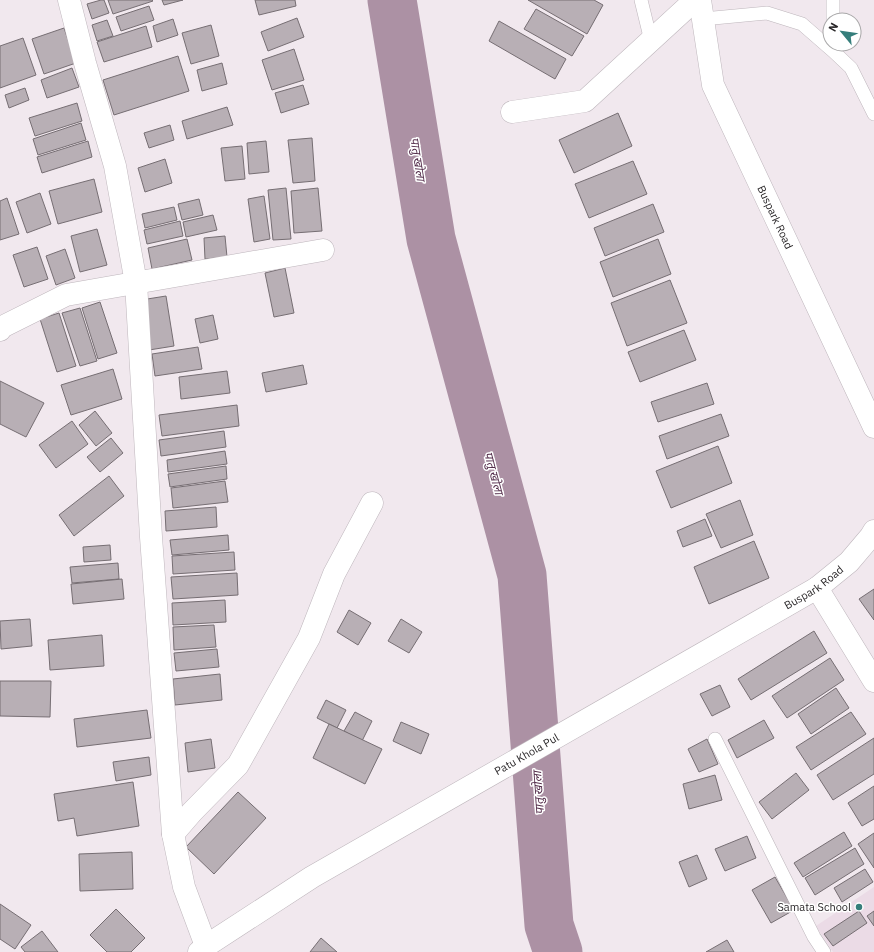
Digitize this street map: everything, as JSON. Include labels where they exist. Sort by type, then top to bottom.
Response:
[{"type":"street","points":[[69,0],[85,63],[115,166],[136,283],[152,553],[173,834],[184,887],[203,949]]},
{"type":"street","points":[[512,112],[585,101],[651,41],[699,6]]},
{"type":"street","name":"Buspark Road","points":[[699,6],[713,85],[874,427]]},
{"type":"street","points":[[0,330],[2,327],[66,295],[323,250]]},
{"type":"street","points":[[173,834],[192,812],[238,765],[309,638],[334,574],[372,504]]},
{"type":"street","name":"Buspark Road","points":[[742,632],[817,588],[849,562],[872,536],[874,531]]},
{"type":"street","points":[[817,588],[874,681]]},
{"type":"street","name":"Patu Khola Pul","points":[[203,949],[312,877],[742,632]]},
{"type":"lane","points":[[641,0],[651,41]]},
{"type":"lane","points":[[833,0],[833,12]]},
{"type":"lane","points":[[699,6],[767,13],[802,24],[822,39]]},
{"type":"lane","points":[[837,52],[851,68],[874,114]]},
{"type":"lane","points":[[715,739],[814,937],[824,952]]},
{"type":"shaded area","name":"Samata School","points":[[874,887],[874,952],[833,952],[816,926]]},
{"type":"building","points":[[104,0],[109,13],[92,19],[87,4]]},
{"type":"building","points":[[108,0],[152,0],[153,1],[113,14]]},
{"type":"building","points":[[162,0],[183,0],[164,5]]},
{"type":"building","points":[[255,0],[295,0],[296,6],[259,15]]},
{"type":"building","points":[[528,0],[594,0],[603,5],[587,34]]},
{"type":"building","points":[[149,6],[154,20],[121,31],[116,17]]},
{"type":"building","points":[[536,9],[584,36],[572,56],[524,29]]},
{"type":"building","points":[[297,18],[304,37],[268,51],[261,32]]},
{"type":"building","points":[[173,19],[178,35],[157,42],[153,26]]},
{"type":"building","points":[[107,20],[113,36],[97,41],[92,25]]},
{"type":"building","points":[[499,21],[566,59],[555,79],[489,41]]},
{"type":"building","points":[[211,25],[219,56],[191,64],[182,33]]},
{"type":"building","points":[[146,26],[152,47],[104,62],[97,42]]},
{"type":"building","points":[[64,28],[76,63],[44,74],[32,39]]},
{"type":"building","points":[[23,38],[36,75],[0,88],[0,46]]},
{"type":"building","points":[[294,49],[304,80],[272,90],[262,60]]},
{"type":"building","points":[[178,56],[189,91],[114,115],[103,80]]},
{"type":"building","points":[[222,63],[227,84],[202,91],[197,70]]},
{"type":"building","points":[[72,68],[79,87],[47,98],[41,80]]},
{"type":"building","points":[[303,85],[309,104],[281,113],[275,93]]},
{"type":"building","points":[[25,88],[29,100],[9,108],[5,95]]},
{"type":"building","points":[[77,103],[82,121],[35,136],[29,118]]},
{"type":"building","points":[[227,107],[233,125],[187,139],[182,121]]},
{"type":"building","points":[[618,113],[632,146],[574,173],[559,140]]},
{"type":"building","points":[[81,123],[86,140],[38,155],[33,139]]},
{"type":"building","points":[[170,125],[174,140],[149,148],[144,133]]},
{"type":"building","points":[[312,138],[315,181],[293,183],[288,140]]},
{"type":"building","points":[[88,141],[92,157],[42,173],[37,157]]},
{"type":"building","points":[[266,141],[269,172],[249,174],[247,143]]},
{"type":"building","points":[[242,146],[245,179],[225,181],[221,148]]},
{"type":"building","points":[[165,159],[172,183],[145,192],[138,168]]},
{"type":"building","points":[[633,161],[647,194],[589,218],[575,184]]},
{"type":"building","points":[[94,179],[102,212],[58,224],[49,191]]},
{"type":"building","points":[[286,188],[291,239],[273,240],[268,190]]},
{"type":"building","points":[[318,188],[322,231],[294,233],[291,191]]},
{"type":"building","points":[[40,193],[51,224],[27,233],[16,202]]},
{"type":"building","points":[[264,196],[270,239],[254,242],[248,199]]},
{"type":"building","points":[[7,198],[19,234],[0,240],[0,201]]},
{"type":"building","points":[[199,199],[203,215],[182,220],[178,204]]},
{"type":"building","points":[[653,204],[664,232],[605,256],[594,228]]},
{"type":"building","points":[[174,207],[177,220],[145,228],[142,214]]},
{"type":"building","points":[[213,215],[217,230],[186,237],[183,222]]},
{"type":"building","points":[[180,221],[183,236],[147,244],[144,230]]},
{"type":"building","points":[[97,229],[107,265],[80,272],[71,236]]},
{"type":"building","points":[[225,236],[227,257],[205,259],[204,238]]},
{"type":"building","points":[[187,239],[192,260],[152,269],[148,248]]},
{"type":"building","points":[[658,239],[671,274],[613,297],[600,262]]},
{"type":"building","points":[[37,247],[48,279],[24,287],[13,255]]},
{"type":"building","points":[[65,249],[75,278],[56,285],[46,256]]},
{"type":"building","points":[[285,268],[294,313],[274,317],[265,273]]},
{"type":"building","points":[[670,280],[687,323],[627,346],[611,303]]},
{"type":"building","points":[[166,296],[174,346],[149,350],[141,300]]},
{"type":"building","points":[[100,302],[117,353],[98,359],[82,308]]},
{"type":"building","points":[[80,308],[97,361],[80,366],[62,313]]},
{"type":"building","points":[[59,313],[76,366],[57,372],[40,319]]},
{"type":"building","points":[[213,315],[218,339],[200,343],[195,319]]},
{"type":"building","points":[[684,330],[696,360],[640,382],[628,352]]},
{"type":"building","points":[[198,347],[202,369],[155,376],[152,354]]},
{"type":"building","points":[[303,365],[307,384],[266,392],[262,373]]},
{"type":"building","points":[[113,369],[122,399],[71,415],[61,385]]},
{"type":"building","points":[[227,371],[230,393],[181,399],[179,377]]},
{"type":"building","points":[[0,381],[44,403],[26,437],[0,424]]},
{"type":"building","points":[[707,383],[714,404],[658,422],[651,402]]},
{"type":"building","points":[[237,405],[239,426],[162,436],[159,415]]},
{"type":"building","points":[[95,411],[112,433],[96,446],[79,425]]},
{"type":"building","points":[[721,414],[729,436],[667,459],[659,436]]},
{"type":"building","points":[[72,421],[88,444],[56,468],[39,445]]},
{"type":"building","points":[[224,431],[226,447],[161,456],[159,440]]},
{"type":"building","points":[[111,438],[123,453],[100,472],[87,457]]},
{"type":"building","points":[[718,446],[732,483],[671,508],[656,471]]},
{"type":"building","points":[[225,451],[227,464],[168,472],[167,460]]},
{"type":"building","points":[[226,466],[227,479],[170,487],[168,474]]},
{"type":"building","points":[[109,476],[124,496],[74,536],[59,515]]},
{"type":"building","points":[[225,481],[228,502],[173,508],[171,488]]},
{"type":"building","points":[[740,500],[753,535],[721,548],[706,514]]},
{"type":"building","points":[[216,507],[217,527],[166,531],[165,511]]},
{"type":"building","points":[[705,519],[712,536],[683,547],[677,531]]},
{"type":"building","points":[[228,535],[229,550],[172,555],[170,540]]},
{"type":"building","points":[[754,541],[769,578],[709,604],[694,567]]},
{"type":"building","points":[[110,545],[111,560],[84,562],[83,547]]},
{"type":"building","points":[[234,552],[235,570],[173,574],[172,556]]},
{"type":"building","points":[[118,563],[119,579],[72,583],[70,567]]},
{"type":"building","points":[[237,573],[238,595],[173,599],[171,577]]},
{"type":"building","points":[[122,579],[124,599],[73,604],[71,584]]},
{"type":"building","points":[[874,589],[874,620],[859,599]]},
{"type":"building","points":[[225,600],[226,622],[173,625],[172,603]]},
{"type":"building","points":[[349,610],[371,623],[358,645],[337,632]]},
{"type":"building","points":[[30,619],[32,646],[1,649],[0,621]]},
{"type":"building","points":[[401,619],[422,632],[409,653],[388,641]]},
{"type":"building","points":[[214,625],[216,647],[174,650],[173,627]]},
{"type":"building","points":[[814,631],[827,653],[751,700],[738,679]]},
{"type":"building","points":[[102,635],[104,666],[50,670],[48,640]]},
{"type":"building","points":[[217,649],[219,667],[176,671],[174,653]]},
{"type":"building","points":[[830,658],[844,680],[787,718],[772,696]]},
{"type":"building","points":[[220,674],[222,700],[175,705],[173,679]]},
{"type":"building","points":[[0,681],[51,681],[50,717],[0,716]]},
{"type":"building","points":[[720,685],[730,707],[712,716],[700,694]]},
{"type":"building","points":[[836,688],[849,708],[811,734],[798,714]]},
{"type":"building","points":[[326,700],[346,710],[337,728],[317,718]]},
{"type":"building","points":[[147,710],[151,738],[77,747],[74,719]]},
{"type":"building","points":[[355,712],[372,721],[362,741],[344,731]]},
{"type":"building","points":[[851,712],[866,734],[811,770],[796,747]]},
{"type":"building","points":[[764,720],[774,738],[737,758],[728,740]]},
{"type":"building","points":[[401,722],[429,734],[421,754],[393,741]]},
{"type":"building","points":[[329,724],[382,749],[365,784],[313,758]]},
{"type":"building","points":[[874,738],[874,774],[833,800],[817,775]]},
{"type":"building","points":[[211,739],[215,768],[188,772],[185,743]]},
{"type":"building","points":[[707,739],[718,764],[699,772],[688,749]]},
{"type":"building","points":[[149,757],[151,775],[116,781],[113,762]]},
{"type":"building","points":[[796,773],[809,790],[772,819],[759,802]]},
{"type":"building","points":[[715,775],[722,800],[689,809],[683,784]]},
{"type":"building","points":[[133,782],[139,826],[77,836],[74,818],[58,821],[54,794]]},
{"type":"building","points":[[874,786],[874,819],[862,826],[848,803]]},
{"type":"building","points":[[238,792],[266,818],[214,874],[186,847]]},
{"type":"building","points":[[844,832],[852,846],[803,877],[794,863]]},
{"type":"building","points":[[874,833],[874,868],[858,844]]},
{"type":"building","points":[[747,836],[756,858],[725,871],[715,849]]},
{"type":"building","points":[[855,848],[864,864],[815,895],[805,878]]},
{"type":"building","points":[[132,852],[133,889],[80,891],[79,854]]},
{"type":"building","points":[[697,855],[707,879],[689,887],[679,862]]},
{"type":"building","points":[[865,869],[873,882],[842,902],[834,888]]},
{"type":"building","points":[[775,877],[794,910],[771,923],[752,890]]},
{"type":"building","points":[[0,904],[31,925],[15,949],[0,939]]},
{"type":"building","points":[[116,909],[145,938],[131,952],[107,952],[90,935]]},
{"type":"building","points":[[859,911],[867,923],[833,946],[824,934]]},
{"type":"building","points":[[874,911],[874,926],[867,916]]},
{"type":"building","points":[[42,931],[58,952],[25,952],[21,947]]},
{"type":"building","points":[[321,938],[337,952],[310,952]]},
{"type":"building","points":[[727,940],[734,952],[706,952]]},
{"type":"waterway","name":"पातु खोला","points":[[392,0],[431,239],[522,575],[549,925],[558,952]]},
{"type":"place","name":"Samata School","points":[[859,907]]}]
